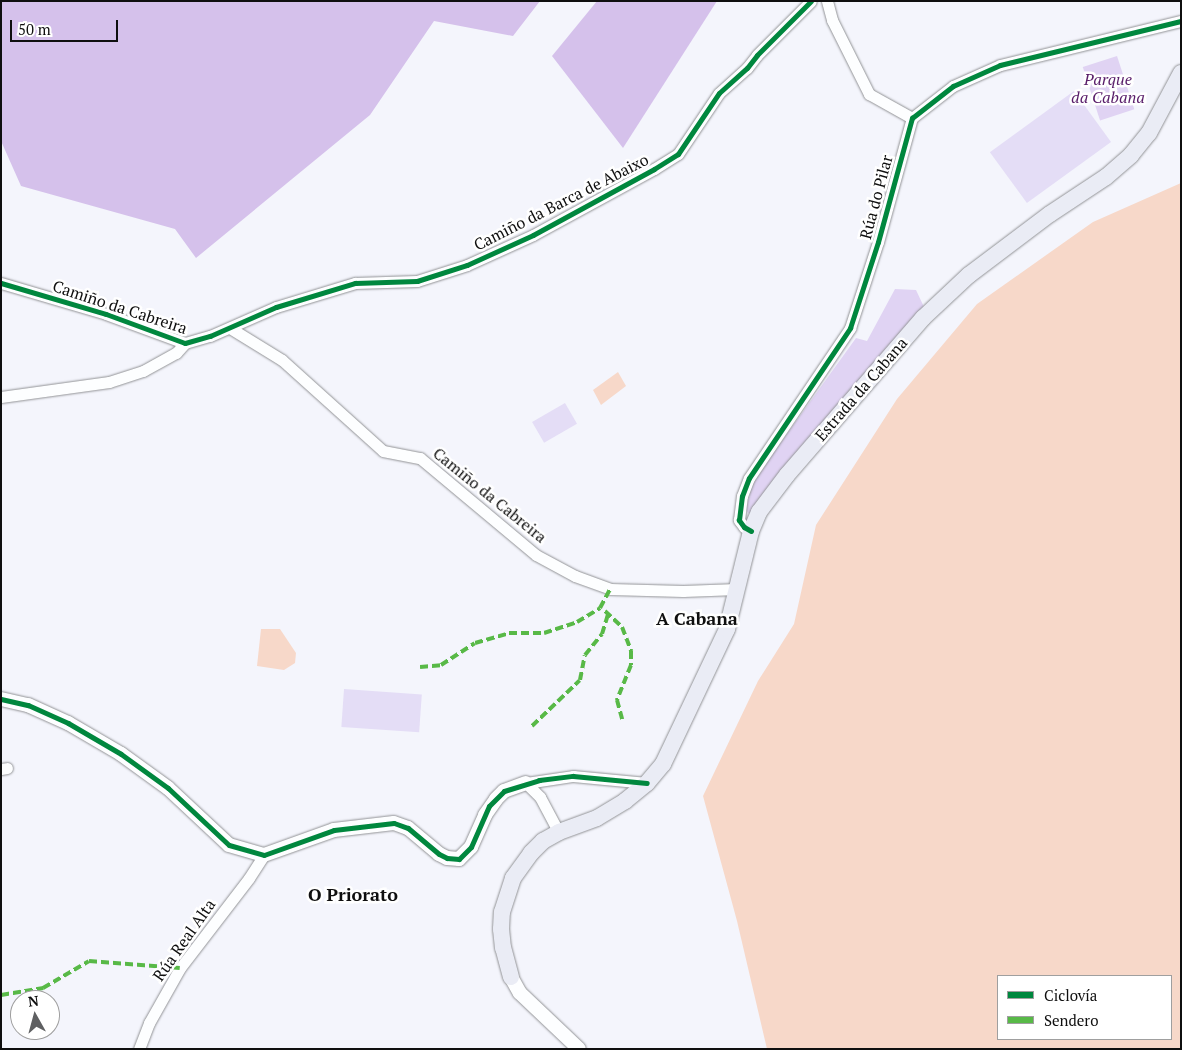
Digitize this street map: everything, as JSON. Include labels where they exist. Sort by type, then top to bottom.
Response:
[{"type":"main road","name":"Estrada da Cabana","points":[[511,977],[503,948],[502,929],[505,899],[513,878],[526,859],[543,841],[559,832],[607,813],[625,802],[647,782],[670,750],[720,647],[751,531],[759,512],[787,475],[923,318],[969,275],[1004,246],[1106,177],[1131,155],[1149,133],[1181,74]]},
{"type":"street","name":"Camiño da Barca de Abaixo","points":[[230,328],[276,307],[355,283],[417,281],[466,265],[533,235],[654,170],[678,154],[719,93],[747,68],[757,55],[812,1]]},
{"type":"street","points":[[827,1],[832,20],[869,94],[912,118],[954,86],[1000,65],[1173,21],[1181,21]]},
{"type":"street","name":"Rúa do Pilar","points":[[751,531],[744,528],[739,520],[742,496],[749,478],[850,328],[878,242],[912,118]]},
{"type":"street","name":"Camiño da Cabreira","points":[[1,283],[106,314],[185,343],[230,328],[282,360],[383,451],[420,458],[536,555],[575,576],[610,589],[683,591],[737,589]]},
{"type":"street","points":[[1,397],[109,382],[143,371],[176,353],[185,343]]},
{"type":"street","points":[[1,699],[28,705],[60,719],[121,754],[168,788],[229,845],[264,856],[334,830],[394,823],[408,828],[439,854],[447,858],[459,859],[471,847],[485,814],[504,791],[526,783],[573,776],[647,782]]},
{"type":"street","points":[[526,783],[540,797],[559,832]]},
{"type":"street","name":"Rúa Real Alta","points":[[139,1049],[149,1024],[180,968],[264,856]]},
{"type":"street","points":[[511,977],[520,993],[579,1049]]},
{"type":"green space","name":"Parque da Cabana","points":[[1117,56],[1134,109],[1100,120],[1083,67]]},
{"type":"green space","points":[[895,289],[916,290],[924,307],[749,514],[746,510],[753,481],[856,338],[867,341]]},
{"type":"shaded area","points":[[1,1],[540,1],[513,36],[434,21],[370,115],[196,258],[175,229],[21,186],[1,141]]},
{"type":"shaded area","points":[[597,1],[717,1],[623,148],[552,56]]},
{"type":"shaded area","points":[[1074,91],[1111,142],[1027,203],[990,152]]},
{"type":"shaded area","points":[[1181,183],[1181,1049],[767,1049],[737,921],[703,796],[758,681],[794,624],[816,525],[897,399],[977,304],[1093,222]]},
{"type":"shaded area","points":[[618,372],[626,386],[601,405],[593,390]]},
{"type":"shaded area","points":[[565,403],[577,424],[544,443],[532,422]]},
{"type":"shaded area","points":[[261,629],[280,629],[296,653],[295,663],[284,670],[257,666]]},
{"type":"shaded area","points":[[344,689],[422,694],[419,732],[341,727]]},
{"type":"marked path","points":[[420,667],[441,665],[475,643],[509,633],[544,633],[577,622],[600,608],[610,589]]},
{"type":"marked path","points":[[605,611],[622,627],[631,651],[631,665],[617,700],[622,719]]},
{"type":"marked path","points":[[532,726],[580,680],[585,655],[602,634],[608,614]]},
{"type":"marked path","points":[[1,995],[43,988],[89,961],[180,968]]},
{"type":"cycle path","points":[[1,283],[106,314],[185,343],[210,336],[276,307],[355,283],[417,281],[467,265],[533,235],[678,154],[719,93],[747,68],[757,55],[811,1]]},
{"type":"cycle path","points":[[751,531],[744,527],[739,520],[742,496],[749,478],[850,328],[878,242],[912,118],[953,86],[1000,65],[1181,21]]},
{"type":"cycle path","points":[[1,699],[28,705],[68,723],[121,754],[168,788],[229,845],[264,855],[334,830],[394,823],[408,828],[439,854],[447,858],[459,859],[471,847],[489,806],[504,791],[539,780],[573,776],[647,783]]},
{"type":"district","name":"A Cabana","points":[[697,618]]},
{"type":"district","name":"O Priorato","points":[[353,894]]}]
